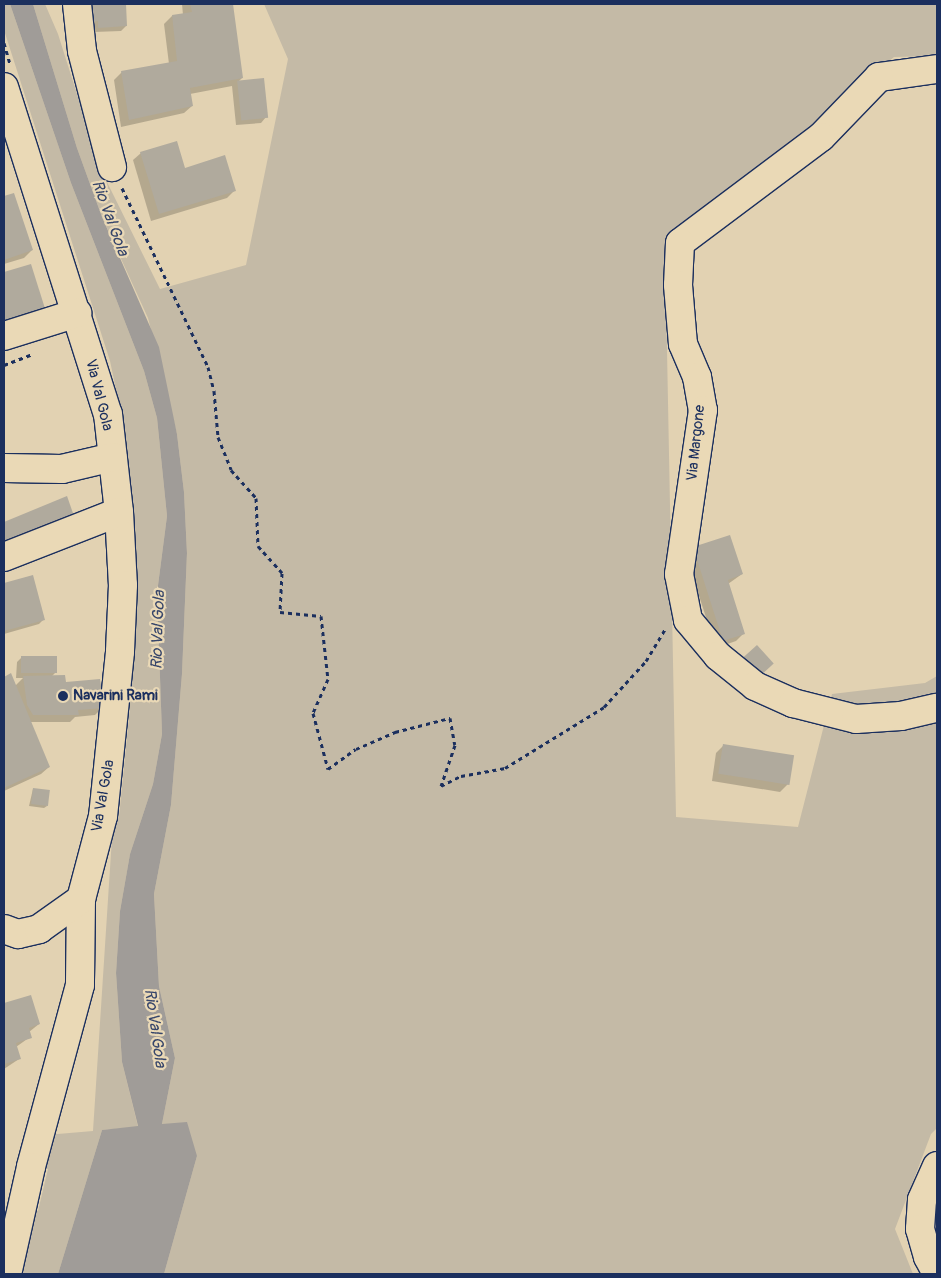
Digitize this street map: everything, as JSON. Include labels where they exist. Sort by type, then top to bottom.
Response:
[{"type":"street","points":[[77,4],[82,52],[112,167]]},
{"type":"street","name":"Via Margone","points":[[937,69],[879,77],[821,137],[680,243],[678,285],[683,344],[697,377],[703,410],[679,574],[688,620],[718,656],[755,686],[793,703],[856,719],[901,716],[937,708]]},
{"type":"street","name":"Via Val Gola","points":[[4,87],[108,414],[119,512],[123,585],[114,729],[103,816],[82,899],[80,985],[31,1167],[7,1274]]},
{"type":"street","points":[[4,336],[77,313]]},
{"type":"street","points":[[4,468],[62,469],[113,457]]},
{"type":"street","points":[[4,557],[119,512]]},
{"type":"street","points":[[4,929],[18,934],[39,929],[82,899]]},
{"type":"street","points":[[937,1166],[922,1200],[920,1229],[928,1258],[937,1274]]},
{"type":"path","points":[[112,167],[208,366],[214,391],[218,437],[231,470],[256,498],[258,546],[282,573],[280,612],[321,616],[328,679],[313,713],[328,769],[356,749],[395,732],[450,718],[455,745],[441,786],[461,776],[506,768],[604,707],[646,661],[667,626],[688,620]]},
{"type":"shaded area","points":[[4,4],[10,4],[71,183],[144,371],[157,418],[167,516],[157,593],[162,734],[153,784],[130,854],[120,911],[116,973],[122,1062],[138,1127],[102,1130],[58,1274],[15,1274],[31,1209],[38,1211],[48,1169],[42,1168],[46,1135],[93,1131],[113,822],[119,817],[129,717],[137,611],[136,564],[124,427],[110,361],[4,30]]},
{"type":"shaded area","points":[[33,4],[45,4],[58,34],[101,170],[160,289],[246,265],[288,59],[264,4],[937,4],[937,56],[894,57],[665,246],[676,817],[798,827],[832,694],[925,683],[937,676],[937,1128],[931,1134],[895,1229],[913,1274],[164,1274],[197,1156],[162,1124],[175,1058],[159,986],[154,894],[171,805],[182,674],[187,553],[184,492],[177,434],[148,318],[102,217],[77,148]]},
{"type":"water","name":"Rio Val Gola","points":[[10,4],[33,4],[77,148],[102,217],[159,347],[177,434],[184,492],[187,553],[182,674],[171,805],[154,894],[159,986],[175,1058],[162,1124],[187,1122],[197,1156],[164,1274],[58,1274],[102,1130],[138,1126],[122,1062],[116,973],[120,911],[130,854],[153,784],[162,734],[157,593],[167,516],[157,418],[144,371],[71,183]]},
{"type":"building","points":[[90,4],[126,4],[127,26],[98,28],[98,21],[91,22]]},
{"type":"building","points":[[190,4],[233,4],[243,78],[190,88],[193,106],[129,120],[121,71],[177,61],[172,15],[192,12]]},
{"type":"building","points":[[264,78],[268,118],[241,121],[237,81]]},
{"type":"building","points":[[177,141],[185,168],[225,155],[236,191],[159,214],[140,152]]},
{"type":"building","points":[[14,193],[33,250],[4,260],[4,196]]},
{"type":"building","points":[[31,264],[47,315],[4,327],[4,272]]},
{"type":"building","points":[[67,496],[75,519],[4,545],[4,522]]},
{"type":"building","points":[[730,535],[743,574],[728,580],[745,634],[723,641],[693,547]]},
{"type":"building","points":[[33,575],[45,620],[4,631],[4,583]]},
{"type":"building","points":[[757,645],[774,664],[760,676],[743,658]]},
{"type":"building","points":[[21,656],[57,656],[57,673],[21,673]]},
{"type":"building","points":[[11,673],[50,767],[4,788],[4,677]]},
{"type":"building","name":"Navarini Rami","points":[[65,675],[66,682],[100,679],[104,708],[78,710],[79,715],[33,715],[27,705],[23,676]]},
{"type":"building","points":[[723,744],[794,755],[789,785],[718,774]]},
{"type":"building","points":[[33,788],[50,790],[48,806],[31,804]]},
{"type":"building","points":[[31,995],[40,1024],[29,1028],[32,1038],[16,1043],[21,1059],[4,1064],[4,1003]]},
{"type":"place","name":"Navarini Rami","points":[[63,696]]}]
